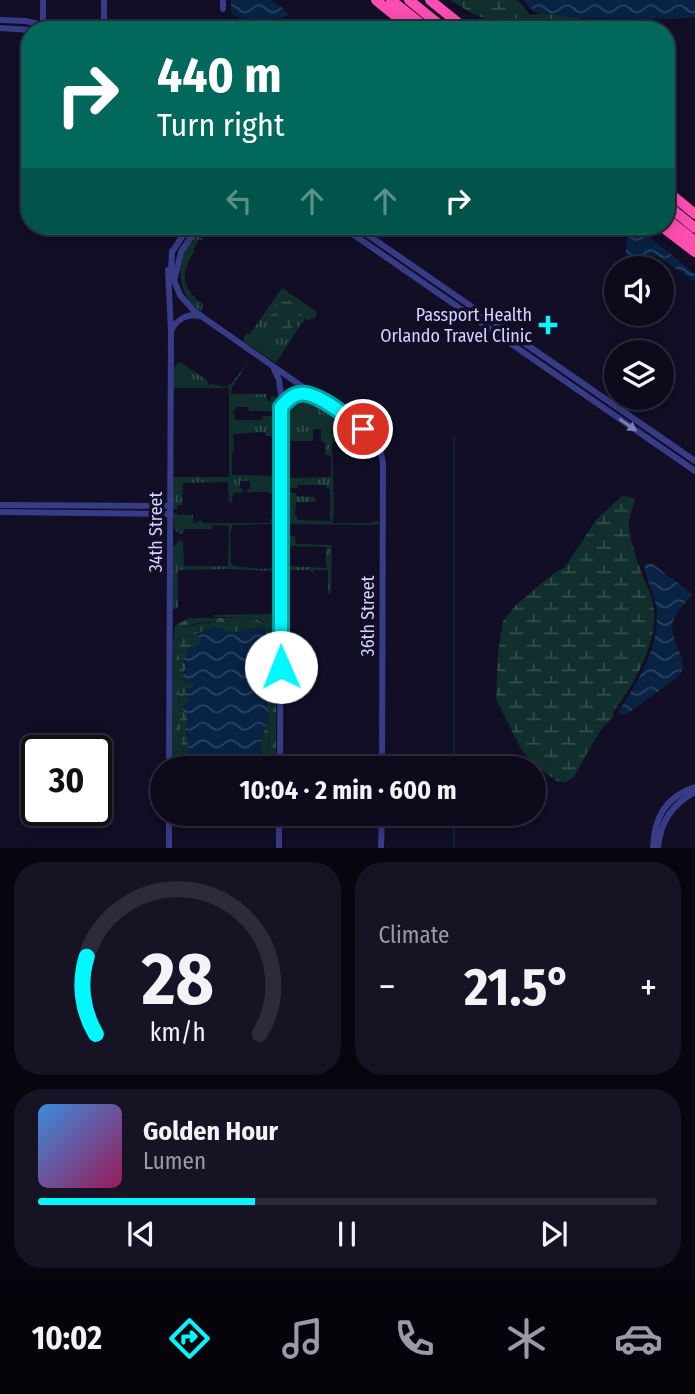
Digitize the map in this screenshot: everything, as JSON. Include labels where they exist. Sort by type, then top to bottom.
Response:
[{"type":"highway","points":[[376,0],[402,21]]},
{"type":"highway","points":[[391,0],[418,21]]},
{"type":"highway","points":[[409,0],[435,21]]},
{"type":"highway","points":[[430,0],[456,21]]},
{"type":"highway","points":[[675,198],[695,214]]},
{"type":"highway","points":[[675,212],[695,228]]},
{"type":"highway","points":[[675,225],[695,241]]},
{"type":"highway","points":[[673,235],[695,252]]},
{"type":"street","points":[[43,21],[44,0]]},
{"type":"street","points":[[104,0],[104,21]]},
{"type":"street","points":[[223,0],[223,9]]},
{"type":"street","points":[[0,20],[21,22]]},
{"type":"street","points":[[0,28],[21,29]]},
{"type":"street","name":"34th Street","points":[[169,756],[168,270],[172,251],[183,235]]},
{"type":"street","name":"34th Street","points":[[170,297],[181,252],[192,235]]},
{"type":"street","points":[[354,235],[695,471]]},
{"type":"street","points":[[369,235],[604,398]]},
{"type":"street","name":"34th Street","points":[[172,251],[170,269],[180,295],[188,305],[373,437],[381,451],[383,464]]},
{"type":"street","points":[[409,273],[413,265]]},
{"type":"street","points":[[177,269],[180,289],[188,305]]},
{"type":"street","points":[[170,332],[184,317],[200,316]]},
{"type":"street","points":[[532,358],[537,351]]},
{"type":"street","points":[[273,367],[281,388],[280,756]]},
{"type":"street","points":[[281,407],[298,394],[313,394]]},
{"type":"street","points":[[601,406],[604,402]]},
{"type":"street","points":[[622,410],[695,461]]},
{"type":"street","name":"36th Street","points":[[382,756],[383,464]]},
{"type":"street","points":[[0,505],[170,506]]},
{"type":"street","points":[[46,513],[61,509],[83,509],[86,506]]},
{"type":"street","points":[[0,512],[170,514]]},
{"type":"street","points":[[656,848],[654,832],[662,811],[674,798],[695,789]]},
{"type":"street","points":[[169,826],[169,848]]},
{"type":"street","points":[[279,826],[279,848]]},
{"type":"street","points":[[381,848],[382,826]]},
{"type":"green space","points":[[450,0],[518,0],[530,15],[543,13],[580,18],[580,21],[490,21]]},
{"type":"green space","points":[[197,236],[202,240],[199,240],[193,250],[186,267],[185,280],[190,292],[203,304],[201,312],[186,295],[180,274],[184,252]]},
{"type":"green space","points":[[282,288],[317,312],[315,318],[305,318],[276,363],[245,342],[244,337],[247,333],[249,335]]},
{"type":"green space","points":[[284,298],[303,312],[291,329],[281,335],[268,320]]},
{"type":"green space","points":[[251,358],[232,387],[231,394],[266,394],[268,401],[271,401],[271,396],[277,397],[277,406],[272,411],[249,411],[248,407],[237,407],[232,412],[234,420],[260,420],[263,416],[273,416],[278,428],[275,436],[266,436],[263,432],[233,434],[232,475],[276,476],[277,511],[269,513],[272,512],[272,494],[247,492],[247,489],[250,489],[250,481],[240,481],[243,492],[233,493],[232,502],[229,502],[228,482],[183,483],[182,505],[173,509],[173,477],[229,477],[229,388],[174,388],[175,366],[180,362],[207,380],[209,385],[227,387]]},
{"type":"green space","points":[[305,398],[315,400],[336,416],[333,414],[335,422],[332,434],[336,435],[332,444],[332,523],[377,521],[378,525],[285,525],[284,495],[287,493],[315,497],[315,502],[296,502],[297,520],[330,521],[330,489],[326,488],[326,485],[286,488],[285,476],[289,474],[290,478],[331,477],[331,456],[325,455],[321,429],[313,429],[313,441],[290,441],[290,467],[284,464],[285,413],[293,402]]},
{"type":"green space","points":[[622,496],[635,500],[629,520],[630,531],[636,558],[653,604],[654,622],[642,664],[613,712],[613,717],[602,728],[574,777],[566,782],[558,782],[546,773],[546,756],[526,756],[521,749],[496,699],[498,653],[503,621],[516,605],[565,567],[596,520]]},
{"type":"green space","points":[[173,513],[193,515],[193,523],[199,522],[200,519],[203,523],[269,523],[271,519],[277,523],[275,526],[233,525],[230,533],[231,563],[234,566],[260,569],[275,568],[276,571],[178,570],[178,608],[173,609],[173,547],[179,540],[183,542],[184,566],[228,566],[229,526],[184,529],[180,534],[174,529]]},
{"type":"green space","points":[[286,532],[295,536],[296,544],[332,545],[331,593],[328,593],[328,570],[314,570],[313,573],[309,570],[284,572],[287,566],[326,568],[326,547],[288,546],[285,561]]},
{"type":"green space","points":[[276,614],[276,666],[270,667],[269,756],[268,623],[255,618],[214,615]]},
{"type":"green space","points":[[189,618],[255,618],[259,621],[206,622],[187,626],[180,631],[182,756],[172,756],[175,626]]},
{"type":"green space","points":[[205,623],[268,623],[269,630],[269,711],[264,685],[265,628],[227,632],[215,627],[196,634],[200,643],[194,648],[189,647],[184,662],[187,667],[183,673],[189,682],[193,681],[193,687],[190,690],[186,688],[190,699],[186,703],[186,733],[189,740],[187,756],[182,756],[180,631]]},
{"type":"green space","points":[[270,666],[276,666],[276,756],[269,756]]},
{"type":"green space","points":[[269,711],[267,756],[262,756],[261,743]]},
{"type":"water","points":[[231,0],[271,0],[289,15],[268,20],[243,18],[231,13]]},
{"type":"water","points":[[523,0],[695,0],[695,17],[576,18],[534,12]]},
{"type":"water","points":[[628,235],[647,235],[673,256],[656,255],[626,256]]},
{"type":"water","points":[[674,257],[695,274],[695,282],[674,267]]},
{"type":"water","points":[[651,563],[693,594],[673,622],[673,636],[683,663],[682,670],[679,676],[627,714],[620,715],[619,711],[647,661],[656,633],[656,605],[645,568],[645,564]]},
{"type":"water","points":[[263,626],[266,633],[264,685],[269,711],[261,743],[262,756],[187,756],[189,740],[185,726],[189,713],[184,713],[183,707],[190,699],[184,695],[186,688],[192,689],[193,682],[186,684],[183,679],[188,666],[183,659],[189,647],[194,648],[200,643],[195,634],[215,627],[227,632],[242,632]]},
{"type":"waterway","points":[[454,438],[454,756]]},
{"type":"waterway","points":[[454,826],[454,848]]},
{"type":"place","name":"Passport Health Orlando Travel Clinic","points":[[548,325]]},
{"type":"route","points":[[281,667],[281,407],[298,394],[313,394],[363,429]]}]
